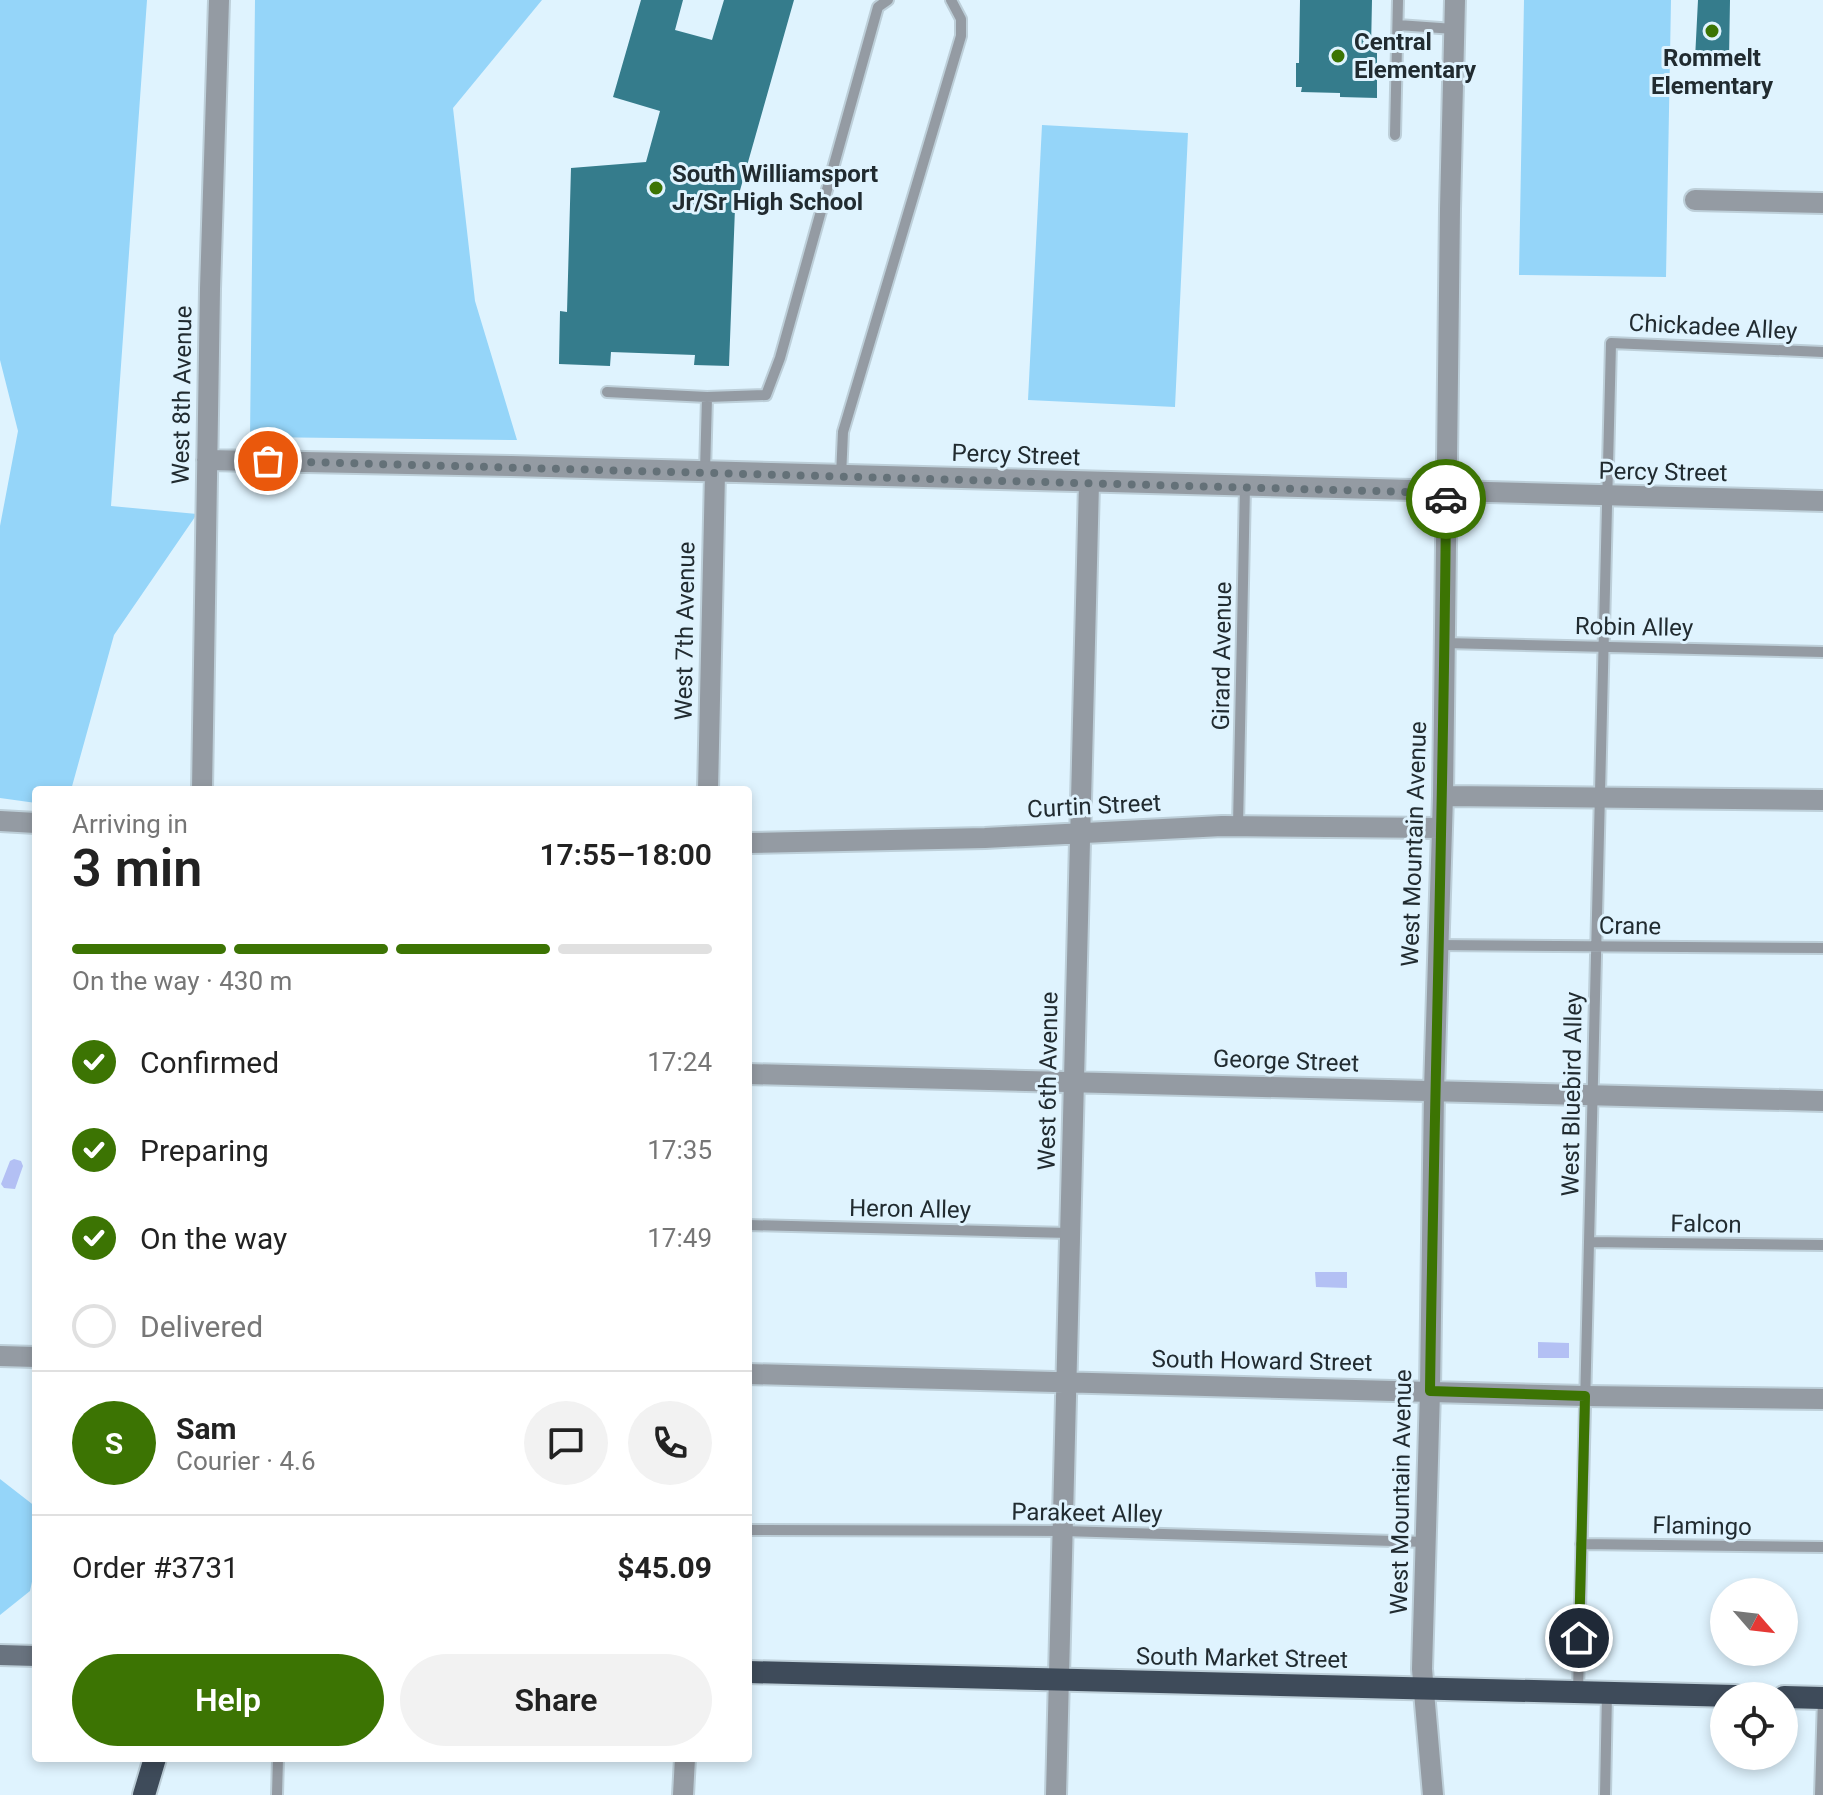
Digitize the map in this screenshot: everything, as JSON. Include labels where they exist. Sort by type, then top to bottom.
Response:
[{"type":"highway","name":"South Market Street","points":[[752,1672],[1710,1695]]},
{"type":"highway","points":[[1798,1698],[1823,1699]]},
{"type":"highway","points":[[144,1795],[154,1762]]},
{"type":"main road","points":[[0,1655],[32,1656]]},
{"type":"street","name":"West 8th Avenue","points":[[202,786],[219,0]]},
{"type":"street","name":"West Mountain Avenue","points":[[1433,1795],[1422,1669],[1437,945],[1443,796],[1455,0]]},
{"type":"street","points":[[1695,200],[1823,203]]},
{"type":"street","name":"Percy Street","points":[[207,460],[1823,501]]},
{"type":"street","name":"West 7th Avenue","points":[[708,786],[710,473]]},
{"type":"street","name":"West 6th Avenue","points":[[1056,1795],[1089,483]]},
{"type":"street","points":[[1443,796],[1823,800]]},
{"type":"street","points":[[0,821],[32,823]]},
{"type":"street","name":"Curtin Street","points":[[752,843],[985,838],[1238,826],[1442,828]]},
{"type":"street","name":"George Street","points":[[752,1074],[1823,1101]]},
{"type":"street","points":[[0,1356],[32,1357]]},
{"type":"street","name":"South Howard Street","points":[[752,1374],[1585,1396],[1823,1399]]},
{"type":"street","points":[[683,1795],[685,1762]]},
{"type":"lane","points":[[607,392],[707,397],[766,395],[780,358],[878,7],[888,0]]},
{"type":"lane","points":[[841,476],[843,432],[961,36],[961,19],[951,0]]},
{"type":"lane","points":[[1395,135],[1398,0]]},
{"type":"lane","points":[[1398,25],[1454,29]]},
{"type":"lane","name":"Chickadee Alley","points":[[1607,497],[1611,343],[1823,352]]},
{"type":"lane","points":[[707,397],[710,473]]},
{"type":"lane","name":"Girard Avenue","points":[[1238,826],[1245,486]]},
{"type":"lane","name":"West Bluebird Alley","points":[[1578,1692],[1607,497]]},
{"type":"lane","name":"Robin Alley","points":[[1445,643],[1823,652]]},
{"type":"lane","name":"Crane","points":[[1437,945],[1823,948]]},
{"type":"lane","name":"Heron Alley","points":[[752,1225],[1070,1233]]},
{"type":"lane","name":"Falcon","points":[[1589,1242],[1823,1245]]},
{"type":"lane","name":"Parakeet Alley","points":[[752,1530],[1063,1531],[1426,1542]]},
{"type":"lane","name":"Flamingo","points":[[1581,1544],[1823,1547]]},
{"type":"lane","points":[[1605,1795],[1607,1693]]},
{"type":"lane","points":[[1820,1795],[1823,1699]]},
{"type":"lane","points":[[277,1795],[278,1762]]},
{"type":"shaded area","points":[[0,0],[147,0],[111,506],[197,514],[114,635],[72,786],[32,786],[32,802],[0,798],[0,526],[18,431],[0,360]]},
{"type":"shaded area","points":[[255,0],[542,0],[453,108],[475,301],[517,440],[250,437]]},
{"type":"shaded area","points":[[1524,0],[1671,0],[1666,277],[1519,275]]},
{"type":"shaded area","points":[[1042,125],[1188,133],[1175,407],[1028,400]]},
{"type":"shaded area","points":[[10,1161],[21,1161],[23,1166],[15,1189],[4,1188],[1,1184]]},
{"type":"shaded area","points":[[1315,1272],[1347,1272],[1347,1288],[1316,1287]]},
{"type":"shaded area","points":[[1538,1342],[1569,1343],[1569,1358],[1538,1358]]},
{"type":"shaded area","points":[[0,1479],[32,1504],[32,1582],[30,1591],[0,1615]]},
{"type":"building","name":"South Williamsport Jr/Sr High School","points":[[641,0],[683,0],[675,30],[712,40],[724,0],[794,0],[735,208],[729,366],[694,365],[695,355],[611,352],[610,366],[559,364],[560,311],[567,312],[571,168],[646,162],[660,111],[613,97]]},
{"type":"building","name":"Central Elementary","points":[[1300,0],[1372,0],[1371,49],[1377,49],[1377,98],[1301,92],[1302,87],[1296,87]]},
{"type":"building","name":"Rommelt Elementary","points":[[1698,0],[1730,0],[1729,59],[1695,59]]},
{"type":"way so far","points":[[268,461],[1245,486],[1446,493],[1446,499]]},
{"type":"place","name":"Rommelt Elementary","points":[[1712,31]]},
{"type":"place","name":"Central Elementary","points":[[1338,56]]},
{"type":"place","name":"South Williamsport Jr/Sr High School","points":[[656,188]]},
{"type":"route","points":[[1446,499],[1430,1391],[1585,1396],[1579,1638]]}]
